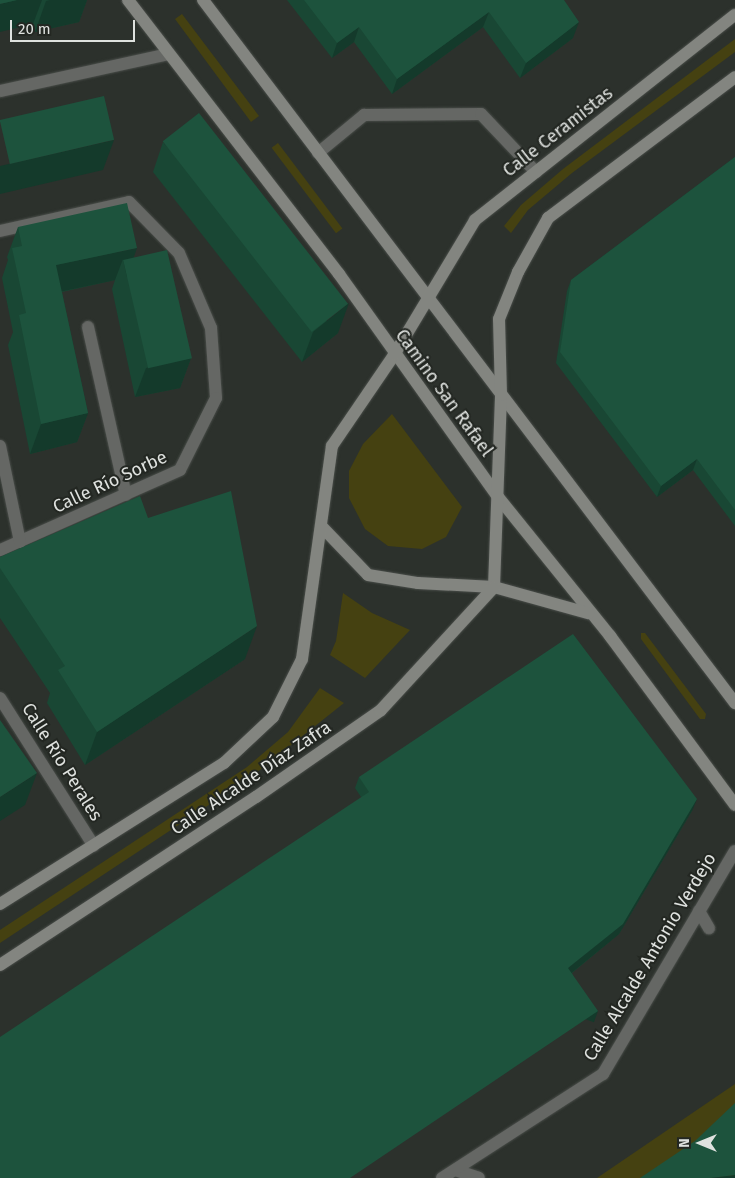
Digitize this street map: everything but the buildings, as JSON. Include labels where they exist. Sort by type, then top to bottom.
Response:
[{"type":"main road","name":"Camino San Rafael","points":[[128,0],[339,274],[394,354],[442,415],[498,497],[588,613],[610,636],[735,805]]},
{"type":"main road","points":[[204,0],[735,703]]},
{"type":"main road","name":"Calle Ceramistas","points":[[394,354],[475,220],[735,14]]},
{"type":"main road","points":[[494,587],[501,395],[499,319],[518,272],[548,218],[735,77]]},
{"type":"main road","name":"Calle Alcalde Díaz Zafra","points":[[0,904],[94,846],[107,834],[224,763],[273,717],[302,659],[322,528],[332,446],[394,354]]},
{"type":"main road","points":[[322,528],[368,575],[418,583],[494,587],[588,613]]},
{"type":"main road","name":"Calle Alcalde Díaz Zafra","points":[[0,965],[248,802],[381,710],[494,587]]},
{"type":"street","points":[[0,91],[168,54]]},
{"type":"street","points":[[318,153],[364,115],[481,114],[536,172]]},
{"type":"street","name":"Calle Río Sorbe","points":[[0,231],[129,202],[179,253],[211,328],[216,398],[180,470],[126,496],[0,550]]},
{"type":"street","points":[[88,327],[126,496]]},
{"type":"street","points":[[0,446],[20,542]]},
{"type":"street","name":"Calle Río Perales","points":[[0,698],[94,846]]},
{"type":"street","name":"Calle Alcalde Antonio Verdejo","points":[[442,1178],[603,1074],[735,851]]},
{"type":"street","points":[[699,911],[709,928]]},
{"type":"street","points":[[455,1170],[479,1178]]},
{"type":"shaded area","points":[[182,14],[259,116],[251,122],[175,19]]},
{"type":"shaded area","points":[[735,39],[735,52],[572,173],[528,210],[511,233],[504,226],[521,205],[563,169]]},
{"type":"shaded area","points":[[278,143],[342,228],[336,233],[272,148]]},
{"type":"shaded area","points":[[392,414],[462,507],[446,537],[422,549],[388,546],[365,529],[349,498],[349,471],[363,444]]},
{"type":"shaded area","points":[[343,593],[372,613],[410,630],[365,678],[330,655],[336,641]]},
{"type":"shaded area","points":[[641,633],[645,633],[706,714],[705,719],[700,719],[641,639]]},
{"type":"shaded area","points":[[320,688],[344,703],[251,777],[0,943],[0,930],[247,767],[288,732]]},
{"type":"shaded area","points":[[735,1084],[735,1178],[597,1178]]}]
